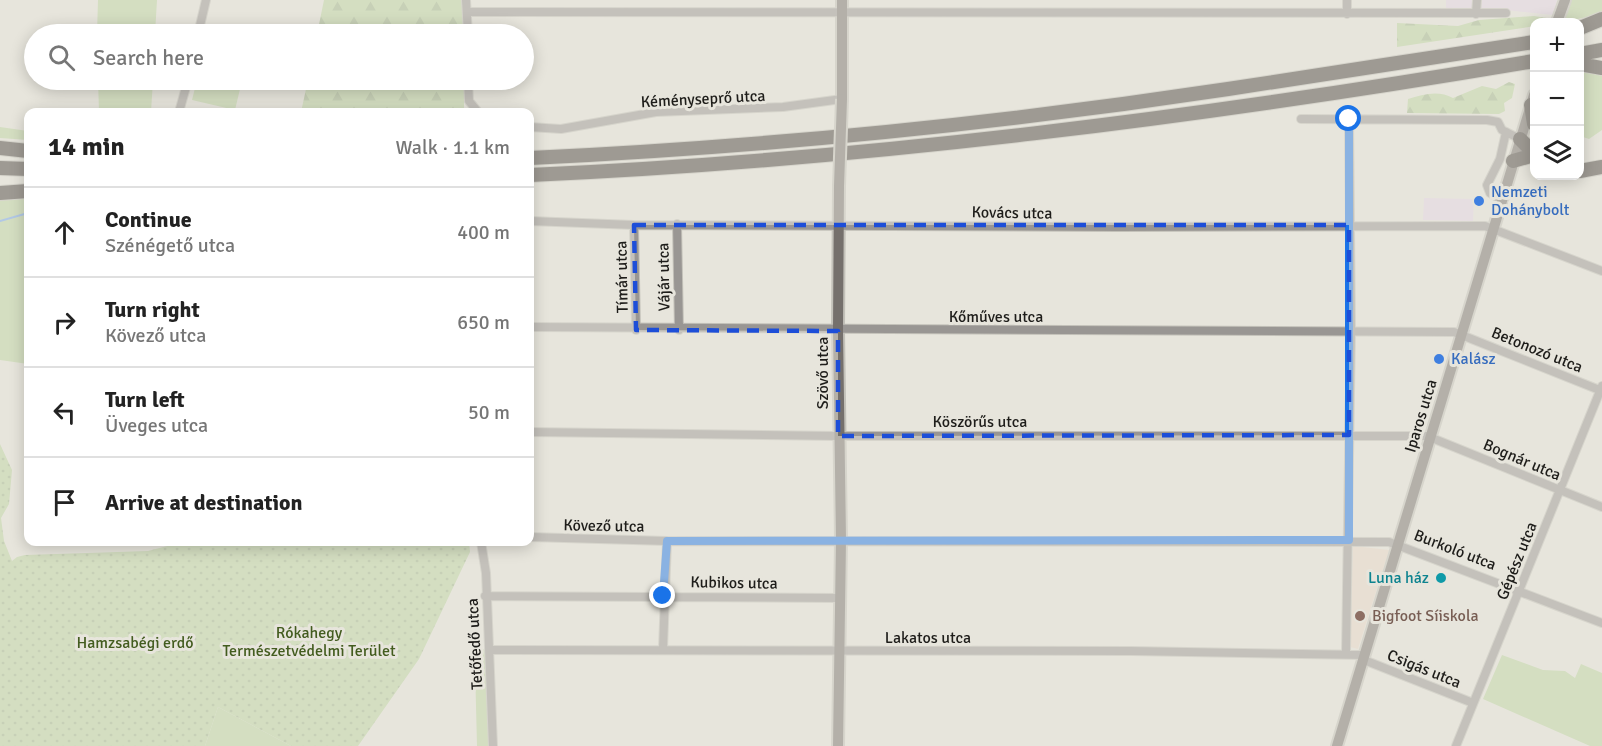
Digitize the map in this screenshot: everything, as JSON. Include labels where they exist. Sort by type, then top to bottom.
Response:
[{"type":"highway","points":[[1584,26],[1602,19]]},
{"type":"highway","points":[[1584,34],[1602,31]]},
{"type":"highway","points":[[534,158],[736,144],[1003,118],[1228,89],[1530,43]]},
{"type":"highway","points":[[1584,53],[1602,50]]},
{"type":"highway","points":[[534,175],[734,162],[1001,138],[1285,100],[1530,63]]},
{"type":"highway","points":[[1584,65],[1602,68]]},
{"type":"highway","points":[[1520,139],[1530,141]]},
{"type":"highway","points":[[1520,139],[1530,150]]},
{"type":"highway","points":[[0,148],[24,150]]},
{"type":"highway","points":[[1513,161],[1530,155]]},
{"type":"highway","points":[[1584,164],[1602,161]]},
{"type":"highway","points":[[1584,170],[1602,166]]},
{"type":"highway","points":[[0,168],[24,169]]},
{"type":"highway","points":[[0,183],[24,183]]},
{"type":"highway","points":[[0,193],[24,192]]},
{"type":"street","points":[[200,24],[206,0]]},
{"type":"street","points":[[466,0],[468,24]]},
{"type":"street","name":"Szövő utca","points":[[838,746],[839,598],[842,540],[838,436],[838,224],[842,0]]},
{"type":"street","points":[[1347,0],[1347,14]]},
{"type":"street","points":[[1476,14],[1477,0]]},
{"type":"street","points":[[1558,18],[1565,0]]},
{"type":"street","points":[[467,12],[1506,13]]},
{"type":"street","points":[[180,108],[185,90]]},
{"type":"street","points":[[470,90],[475,108]]},
{"type":"street","name":"Kéményseprő utca","points":[[534,127],[561,129],[657,112],[783,107],[842,99]]},
{"type":"street","name":"Iparos utca","points":[[1337,746],[1530,109]]},
{"type":"street","points":[[1301,119],[1487,120],[1498,122],[1506,132],[1520,139]]},
{"type":"street","points":[[1346,653],[1351,330],[1349,119]]},
{"type":"street","points":[[1502,200],[1490,193],[1487,185],[1500,159],[1506,132]]},
{"type":"street","name":"Kovács utca","points":[[534,221],[634,225],[838,224],[1118,228],[1349,225],[1494,228]]},
{"type":"street","name":"Vájár utca","points":[[677,224],[679,330]]},
{"type":"street","name":"Tímár utca","points":[[634,225],[636,330]]},
{"type":"street","points":[[1494,228],[1602,271]]},
{"type":"street","name":"Kőműves utca","points":[[534,327],[636,330],[1351,330],[1462,334]]},
{"type":"street","name":"Betonozó utca","points":[[1462,334],[1601,389]]},
{"type":"street","name":"Gépész utca","points":[[1456,746],[1601,389]]},
{"type":"street","name":"Köszörűs utca","points":[[534,432],[838,436],[1431,436]]},
{"type":"street","name":"Bognár utca","points":[[1431,436],[1602,507]]},
{"type":"street","name":"Kövező utca","points":[[534,537],[667,541],[1349,540],[1398,544]]},
{"type":"street","points":[[663,650],[663,596],[667,541]]},
{"type":"street","name":"Burkoló utca","points":[[1398,544],[1602,623]]},
{"type":"street","name":"Tetőfedő utca","points":[[482,546],[486,573],[485,596],[490,650],[493,746]]},
{"type":"street","name":"Kubikos utca","points":[[485,596],[839,598]]},
{"type":"street","name":"Lakatos utca","points":[[490,650],[1346,653],[1364,657]]},
{"type":"street","name":"Csigás utca","points":[[1364,657],[1473,704]]},
{"type":"highlighted area","points":[[634,225],[1349,225],[1349,435],[838,436],[838,331],[636,330]]},
{"type":"shaded area","points":[[1446,0],[1557,0],[1553,15],[1506,10],[1446,10]]},
{"type":"shaded area","points":[[1424,198],[1474,199],[1473,221],[1423,220]]},
{"type":"shaded area","name":"Bigfoot Síiskola","points":[[1353,546],[1389,550],[1358,649],[1350,647]]},
{"type":"green space","points":[[98,0],[157,0],[156,24],[97,24]]},
{"type":"green space","points":[[324,0],[462,0],[463,24],[319,24]]},
{"type":"green space","points":[[1572,0],[1602,0],[1602,14],[1582,18],[1565,18]]},
{"type":"green space","points":[[1534,16],[1547,18],[1530,18],[1529,27],[1397,47],[1397,23],[1458,26],[1479,20]]},
{"type":"green space","points":[[1584,71],[1602,76],[1602,130],[1589,139],[1584,137]]},
{"type":"green space","points":[[1509,82],[1515,84],[1512,98],[1504,103],[1505,111],[1499,114],[1407,113],[1408,99],[1414,97],[1437,93],[1453,98],[1482,86],[1496,89]]},
{"type":"green space","points":[[98,90],[152,90],[151,108],[99,108]]},
{"type":"green space","points":[[194,90],[240,90],[235,108],[192,100]]},
{"type":"green space","points":[[306,90],[464,90],[464,108],[302,108]]},
{"type":"green space","points":[[0,127],[24,130],[24,140],[0,138]]},
{"type":"green space","points":[[24,198],[24,363],[0,360],[0,200]]},
{"type":"green space","name":"Rókahegy Természetvédelmi Terület","points":[[0,444],[12,470],[9,504],[1,518],[4,541],[12,561],[25,555],[148,551],[167,546],[469,546],[470,552],[419,659],[358,746],[291,746],[218,707],[205,746],[0,746]]},
{"type":"green space","points":[[479,649],[490,650],[493,746],[477,746],[475,666]]},
{"type":"green space","points":[[1502,655],[1543,670],[1565,671],[1575,678],[1581,664],[1602,673],[1602,746],[1590,746],[1483,699]]},
{"type":"green space","points":[[218,707],[291,746],[205,746]]},
{"type":"waterway","points":[[0,221],[24,214]]},
{"type":"place","name":"Nemzeti Dohánybolt","points":[[1479,201]]},
{"type":"place","name":"Kalász","points":[[1439,359]]},
{"type":"place","name":"Luna ház","points":[[1441,578]]},
{"type":"place","name":"Bigfoot Síiskola","points":[[1360,616]]},
{"type":"route","points":[[663,596],[667,541],[1349,540],[1351,330],[1349,119]]},
{"type":"park label","name":"Hamzsabégi erdő","points":[[135,643]]}]
